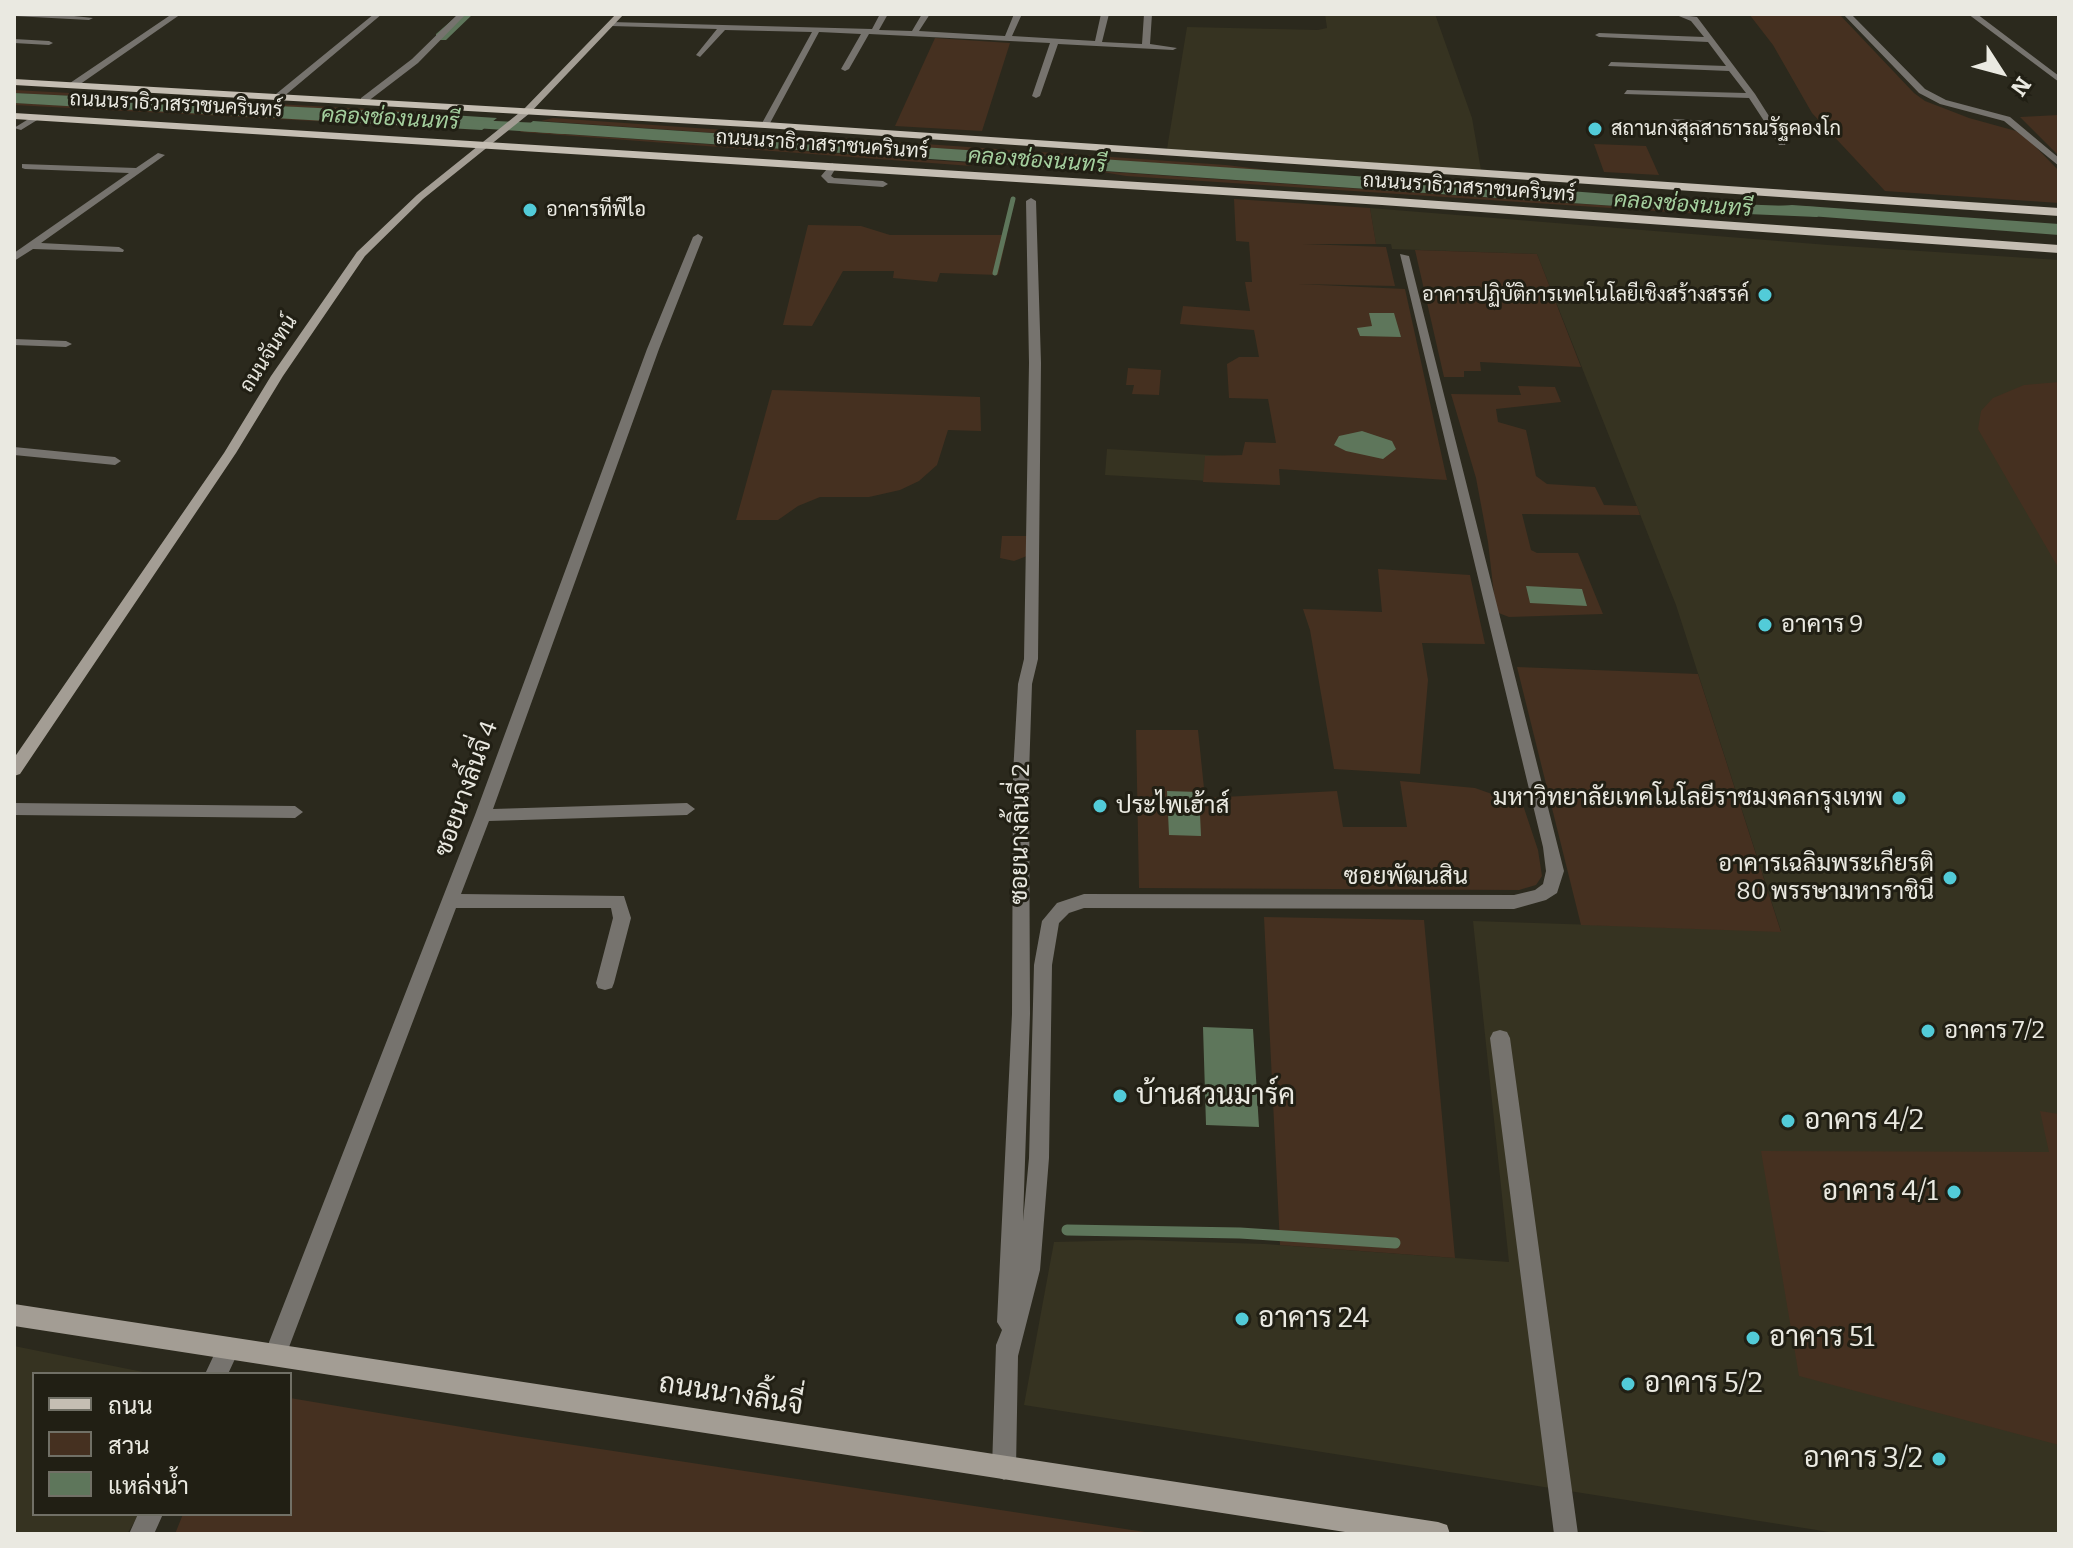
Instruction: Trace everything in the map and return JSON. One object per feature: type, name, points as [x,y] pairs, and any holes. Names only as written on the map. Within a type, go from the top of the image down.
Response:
[{"type":"main road","name":"ถนนจันทน์","points":[[14,770],[361,254],[420,197],[523,114],[620,14]]},
{"type":"main road","name":"ถนนนราธิวาสราชนครินทร์","points":[[14,82],[364,100],[523,114],[765,125],[2059,212]]},
{"type":"main road","name":"ถนนนราธิวาสราชนครินทร์","points":[[14,116],[491,139],[832,166],[2059,249]]},
{"type":"main road","points":[[1759,193],[1773,229]]},
{"type":"main road","name":"ถนนนางลิ้นจี่","points":[[14,1315],[1438,1534]]},
{"type":"street","points":[[14,14],[89,18]]},
{"type":"street","points":[[73,85],[177,14]]},
{"type":"street","points":[[279,96],[378,14]]},
{"type":"street","points":[[364,100],[415,61],[462,14]]},
{"type":"street","points":[[845,69],[884,14]]},
{"type":"street","points":[[914,33],[926,14]]},
{"type":"street","points":[[1007,39],[1018,14]]},
{"type":"street","points":[[1098,44],[1105,14]]},
{"type":"street","points":[[1146,47],[1148,14]]},
{"type":"street","points":[[1678,14],[1694,19],[1733,69],[1782,143]]},
{"type":"street","points":[[1847,14],[1922,91],[1943,102],[2016,124],[2059,163]]},
{"type":"street","points":[[1972,14],[2059,80]]},
{"type":"street","points":[[611,24],[914,33],[1173,48]]},
{"type":"street","points":[[700,55],[723,27]]},
{"type":"street","points":[[765,125],[817,29]]},
{"type":"street","points":[[1599,35],[1709,40]]},
{"type":"street","points":[[1036,96],[1055,41]]},
{"type":"street","points":[[16,42],[49,43]]},
{"type":"street","points":[[1611,64],[1733,69]]},
{"type":"street","points":[[1627,92],[1752,96]]},
{"type":"street","points":[[15,130],[38,117]]},
{"type":"street","points":[[1674,122],[1772,127]]},
{"type":"street","points":[[14,258],[161,155]]},
{"type":"street","points":[[25,166],[139,171]]},
{"type":"street","points":[[832,166],[826,176],[831,181],[883,184]]},
{"type":"street","name":"ซอยนางลิ้นจี่ 2","points":[[1004,1468],[1021,1014],[1021,774],[1025,684],[1031,659],[1035,363],[1031,201]]},
{"type":"street","name":"ซอยนางลิ้นจี่ 4","points":[[275,1355],[688,278],[698,237]]},
{"type":"street","points":[[32,246],[119,250]]},
{"type":"street","name":"ซอยพัฒนสิน","points":[[1007,1355],[1030,1256],[1039,1158],[1043,965],[1051,921],[1063,908],[1084,901],[1514,902],[1540,895],[1551,888],[1555,871],[1551,847],[1404,256]]},
{"type":"street","points":[[14,342],[66,344]]},
{"type":"street","points":[[14,451],[115,461]]},
{"type":"street","points":[[14,809],[295,812]]},
{"type":"street","points":[[483,815],[687,809]]},
{"type":"street","points":[[450,901],[618,901],[622,918],[605,983]]},
{"type":"street","points":[[1500,1038],[1566,1534]]},
{"type":"street","points":[[217,1372],[229,1348]]},
{"type":"street","points":[[141,1534],[150,1516]]},
{"type":"shaded area","points":[[1325,14],[1435,14],[1472,118],[1481,170],[1167,149],[1187,27],[1318,30],[1327,28]]},
{"type":"shaded area","name":"มหาวิทยาลัยเทคโนโลยีราชมงคลกรุงเทพ","points":[[1370,208],[1828,245],[2059,260],[2059,1534],[1842,1534],[1024,1405],[1054,1242],[1137,1240],[1265,1244],[1509,1262],[1473,921],[1781,931],[1676,605],[1537,254],[1392,249],[1391,244],[1376,244]]},
{"type":"shaded area","points":[[1107,449],[1278,459],[1280,485],[1105,475]]},
{"type":"shaded area","points":[[14,1346],[143,1372],[32,1372],[32,1516],[138,1516],[127,1534],[14,1534]]},
{"type":"green space","points":[[1749,14],[1839,14],[1925,101],[2016,131],[2030,141],[2059,171],[2059,203],[1885,191],[1812,113],[1773,45]]},
{"type":"green space","points":[[935,38],[1010,43],[982,131],[895,126]]},
{"type":"green space","points":[[14,90],[406,111],[413,113],[14,93]]},
{"type":"green space","points":[[14,105],[137,109],[482,130]]},
{"type":"green space","points":[[2059,115],[2059,156],[2020,117]]},
{"type":"green space","points":[[553,118],[1226,165],[1285,172],[541,121]]},
{"type":"green space","points":[[521,131],[973,163],[971,166]]},
{"type":"green space","points":[[1594,144],[1646,146],[1659,175],[1604,172]]},
{"type":"green space","points":[[1097,171],[1732,214],[1732,216],[1126,176]]},
{"type":"green space","points":[[1234,199],[1370,208],[1376,244],[1303,244],[1386,247],[1395,286],[1298,284],[1405,289],[1447,480],[1279,469],[1280,485],[1203,482],[1205,456],[1242,455],[1245,442],[1276,443],[1268,399],[1229,398],[1227,364],[1239,357],[1259,357],[1254,330],[1180,324],[1183,306],[1250,311],[1245,282],[1252,282],[1249,242],[1236,241]]},
{"type":"green space","points":[[808,225],[861,226],[890,235],[1007,235],[998,275],[940,273],[937,282],[893,278],[894,271],[843,271],[812,326],[783,325]]},
{"type":"green space","points":[[1415,250],[1537,254],[1581,367],[1480,362],[1481,371],[1464,371],[1464,377],[1444,377]]},
{"type":"green space","points":[[1128,368],[1161,370],[1159,395],[1132,394],[1134,385],[1126,385]]},
{"type":"green space","points":[[2059,382],[2059,569],[1978,429],[1981,411],[1993,398],[2024,385]]},
{"type":"green space","points":[[1518,386],[1555,387],[1561,402],[1496,409],[1498,422],[1526,430],[1536,476],[1547,484],[1595,487],[1604,505],[1637,506],[1640,515],[1522,514],[1531,550],[1537,553],[1578,553],[1603,614],[1509,617],[1496,612],[1488,542],[1476,478],[1451,394],[1521,395]]},
{"type":"green space","points":[[772,390],[980,397],[981,431],[948,430],[937,465],[919,481],[900,490],[869,497],[820,497],[798,506],[778,520],[736,520]]},
{"type":"green space","points":[[1002,536],[1028,536],[1027,556],[1014,561],[1000,558]]},
{"type":"green space","points":[[1378,569],[1470,575],[1485,644],[1422,643],[1428,680],[1420,774],[1334,769],[1310,630],[1303,609],[1382,612]]},
{"type":"green space","points":[[1517,667],[1698,674],[1781,932],[1581,925]]},
{"type":"green space","points":[[1136,730],[1198,730],[1205,798],[1337,791],[1343,827],[1407,827],[1400,781],[1475,788],[1523,805],[1538,850],[1542,876],[1536,885],[1519,890],[1139,888]]},
{"type":"green space","points":[[1264,917],[1424,920],[1455,1258],[1280,1245]]},
{"type":"green space","points":[[2040,1111],[2059,1114],[2059,1445],[1799,1376],[1761,1151],[2049,1152]]},
{"type":"green space","points":[[292,1398],[515,1436],[1158,1534],[175,1534],[182,1516],[292,1516]]},
{"type":"water","points":[[14,93],[497,118],[482,130],[14,103]]},
{"type":"water","points":[[533,121],[1504,186],[1726,203],[1746,211],[1732,214],[521,131]]},
{"type":"water","points":[[1792,205],[2059,224],[2059,235],[1797,215],[1778,208]]},
{"type":"water","points":[[1369,313],[1394,313],[1401,337],[1360,336],[1357,328],[1372,326]]},
{"type":"water","points":[[1362,431],[1392,441],[1396,449],[1383,459],[1346,451],[1334,445],[1339,436]]},
{"type":"water","points":[[1526,586],[1582,589],[1587,606],[1530,603]]},
{"type":"water","points":[[1167,791],[1199,792],[1201,836],[1169,835]]},
{"type":"water","points":[[1203,1027],[1253,1029],[1259,1127],[1206,1125]]},
{"type":"waterway","points":[[441,37],[467,14]]},
{"type":"waterway","name":"คลองช่องนนทรี","points":[[450,123],[564,129]]},
{"type":"waterway","points":[[995,273],[1013,199]]},
{"type":"waterway","name":"คลองช่องนนทรี","points":[[1707,208],[1817,212]]},
{"type":"waterway","points":[[1067,1230],[1240,1233],[1395,1243]]},
{"type":"place","name":"สถานกงสุลสาธารณรัฐคองโก","points":[[1595,129]]},
{"type":"place","name":"อาคารทีพีไอ","points":[[530,210]]},
{"type":"place","name":"อาคารปฏิบัติการเทคโนโลยีเชิงสร้างสรรค์","points":[[1765,295]]},
{"type":"place","name":"อาคาร 9","points":[[1765,625]]},
{"type":"place","name":"มหาวิทยาลัยเทคโนโลยีราชมงคลกรุงเทพ","points":[[1899,798]]},
{"type":"place","name":"ประไพเฮ้าส์","points":[[1100,806]]},
{"type":"place","name":"อาคารเฉลิมพระเกียรติ 80 พรรษามหาราชินี","points":[[1950,878]]},
{"type":"place","name":"อาคาร 7/2","points":[[1928,1031]]},
{"type":"place","name":"บ้านสวนมาร์ค","points":[[1120,1096]]},
{"type":"place","name":"อาคาร 4/2","points":[[1788,1121]]},
{"type":"place","name":"อาคาร 4/1","points":[[1954,1192]]},
{"type":"place","name":"อาคาร 24","points":[[1242,1319]]},
{"type":"place","name":"อาคาร 51","points":[[1753,1338]]},
{"type":"place","name":"อาคาร 5/2","points":[[1628,1384]]},
{"type":"place","name":"อาคาร 3/2","points":[[1939,1459]]}]
